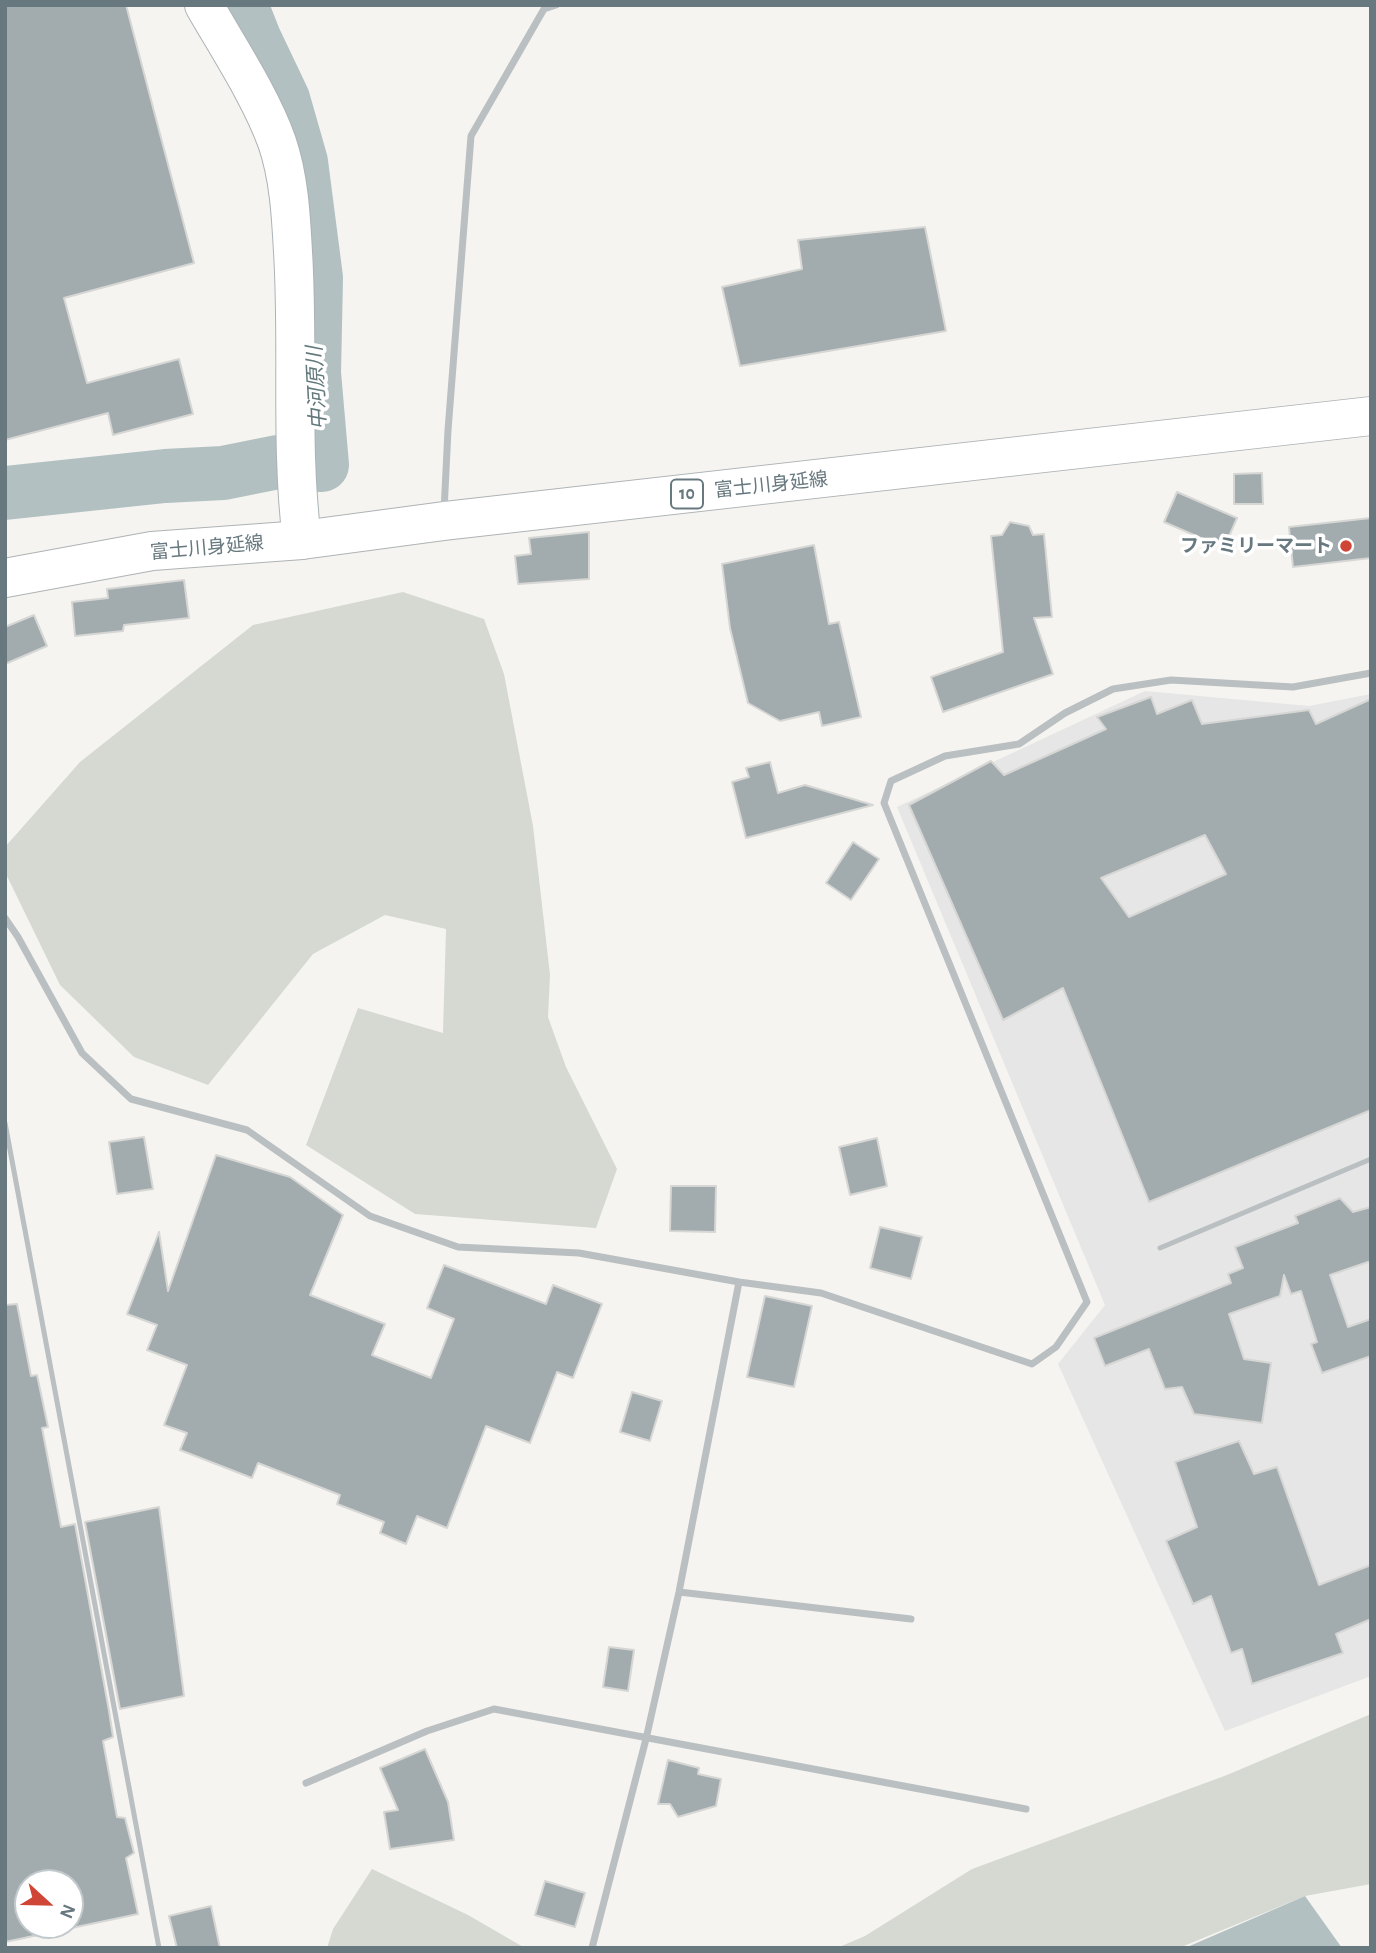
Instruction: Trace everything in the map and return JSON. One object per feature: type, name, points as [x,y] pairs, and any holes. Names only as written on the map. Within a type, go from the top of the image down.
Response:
[{"type":"main road","points":[[204,5],[247,80],[277,142],[290,200],[296,287],[294,452],[300,524]]},
{"type":"main road","name":"富士川身延線","points":[[5,579],[300,524],[444,507],[1371,416]]},
{"type":"street","points":[[444,507],[471,136],[544,9],[556,5]]},
{"type":"street","points":[[5,918],[82,1053],[131,1099],[247,1130],[370,1216],[458,1247],[579,1253],[739,1282],[821,1293],[1032,1364],[1056,1348],[1087,1302],[884,803],[891,781],[945,756],[1018,744],[1065,713],[1113,689],[1171,680],[1293,687],[1371,673]]},
{"type":"street","points":[[592,1948],[646,1739],[739,1282]]},
{"type":"street","points":[[678,1592],[911,1619]]},
{"type":"street","points":[[306,1783],[427,1731],[494,1709],[1026,1810]]},
{"type":"lane","points":[[5,1123],[159,1948]]},
{"type":"lane","points":[[1160,1248],[1371,1159]]},
{"type":"shaded area","points":[[403,592],[484,619],[504,674],[533,826],[550,975],[548,1017],[566,1067],[617,1169],[596,1228],[415,1214],[306,1145],[358,1008],[443,1033],[446,929],[385,915],[313,954],[208,1085],[134,1057],[60,985],[5,872],[5,847],[80,762],[253,625]]},
{"type":"shaded area","points":[[1145,691],[1309,706],[1371,694],[1371,1676],[1225,1731],[1058,1364],[1105,1305],[897,807]]},
{"type":"shaded area","points":[[1371,1714],[1371,1884],[1305,1896],[1179,1948],[837,1948],[865,1936],[972,1869],[1227,1775]]},
{"type":"shaded area","points":[[372,1869],[468,1915],[525,1948],[327,1948],[333,1929]]},
{"type":"shaded area","points":[[1305,1896],[1342,1948],[1185,1948]]},
{"type":"building","points":[[5,5],[126,5],[194,263],[64,298],[87,383],[179,359],[193,414],[113,435],[108,413],[5,440]]},
{"type":"building","points":[[925,227],[946,331],[740,366],[722,287],[802,269],[798,240]]},
{"type":"building","points":[[1262,473],[1263,504],[1234,504],[1234,474]]},
{"type":"building","points":[[1177,492],[1237,518],[1224,548],[1164,522]]},
{"type":"building","points":[[1371,518],[1371,558],[1293,567],[1289,527]]},
{"type":"building","points":[[1010,522],[1029,526],[1033,535],[1044,534],[1052,617],[1034,618],[1053,674],[943,712],[931,677],[1003,652],[991,536],[1002,535]]},
{"type":"building","points":[[589,532],[589,579],[518,584],[515,556],[531,554],[529,538]]},
{"type":"building","points":[[814,545],[829,624],[839,622],[861,717],[822,726],[819,712],[780,721],[748,703],[730,628],[722,564]]},
{"type":"building","points":[[184,580],[189,618],[124,625],[123,631],[75,636],[72,602],[108,598],[107,589]]},
{"type":"building","points":[[34,615],[47,646],[5,664],[5,627]]},
{"type":"building","points":[[1151,697],[1157,714],[1192,700],[1202,724],[1309,710],[1316,724],[1371,699],[1371,1110],[1149,1202],[1063,988],[1003,1020],[909,805],[991,761],[1004,775],[1106,729],[1097,717]],"holes":[[[1205,835],[1226,874],[1129,917],[1101,878]]]},
{"type":"building","points":[[770,762],[778,793],[805,785],[873,805],[746,838],[732,782],[749,777],[746,768]]},
{"type":"building","points":[[853,842],[879,859],[851,900],[826,883]]},
{"type":"building","points":[[144,1137],[153,1189],[117,1194],[109,1142]]},
{"type":"building","points":[[877,1138],[887,1186],[850,1195],[839,1147]]},
{"type":"building","points":[[216,1155],[290,1177],[343,1215],[310,1295],[385,1324],[372,1355],[431,1378],[454,1319],[427,1308],[444,1265],[546,1304],[553,1285],[602,1304],[573,1378],[557,1372],[530,1443],[486,1426],[447,1528],[417,1516],[406,1544],[380,1533],[384,1522],[337,1504],[340,1495],[258,1463],[252,1478],[180,1450],[187,1433],[164,1425],[187,1365],[147,1350],[157,1325],[127,1314],[159,1232],[168,1291]]},
{"type":"building","points":[[671,1186],[716,1186],[715,1232],[670,1231]]},
{"type":"building","points":[[1340,1198],[1353,1212],[1371,1207],[1371,1261],[1330,1275],[1348,1327],[1371,1319],[1371,1356],[1322,1373],[1311,1344],[1317,1342],[1301,1291],[1291,1294],[1284,1275],[1280,1296],[1229,1314],[1244,1359],[1271,1363],[1262,1423],[1194,1414],[1182,1387],[1165,1389],[1149,1349],[1105,1366],[1094,1338],[1231,1283],[1228,1274],[1243,1268],[1235,1247],[1298,1223],[1295,1216]]},
{"type":"building","points":[[880,1227],[922,1237],[911,1279],[870,1268]]},
{"type":"building","points":[[765,1296],[812,1306],[794,1387],[747,1377]]},
{"type":"building","points":[[17,1304],[31,1376],[37,1375],[48,1427],[42,1428],[61,1527],[75,1524],[113,1737],[103,1741],[117,1817],[125,1818],[134,1853],[126,1858],[138,1914],[84,1925],[84,1869],[14,1869],[14,1939],[19,1939],[5,1942],[5,1305]]},
{"type":"building","points":[[632,1392],[662,1401],[650,1441],[620,1432]]},
{"type":"building","points":[[1239,1441],[1254,1474],[1277,1467],[1319,1585],[1371,1565],[1371,1619],[1336,1634],[1343,1653],[1252,1684],[1242,1649],[1231,1653],[1211,1596],[1193,1604],[1166,1541],[1197,1527],[1175,1462]]},
{"type":"building","points":[[159,1507],[184,1696],[120,1709],[85,1522]]},
{"type":"building","points":[[609,1647],[634,1650],[628,1691],[603,1687]]},
{"type":"building","points":[[425,1749],[448,1802],[454,1840],[390,1849],[384,1812],[398,1810],[380,1768]]},
{"type":"building","points":[[668,1760],[699,1768],[698,1774],[721,1779],[716,1806],[678,1817],[670,1804],[658,1804]]},
{"type":"building","points":[[545,1881],[585,1893],[575,1927],[535,1915]]},
{"type":"building","points":[[211,1906],[220,1948],[177,1948],[169,1916]]},
{"type":"waterway","name":"中河原川","points":[[5,493],[165,476],[223,473],[278,462],[322,465],[314,373],[316,278],[301,162],[283,99],[241,5]]},
{"type":"place","name":"ファミリーマート","points":[[1346,546]]}]
